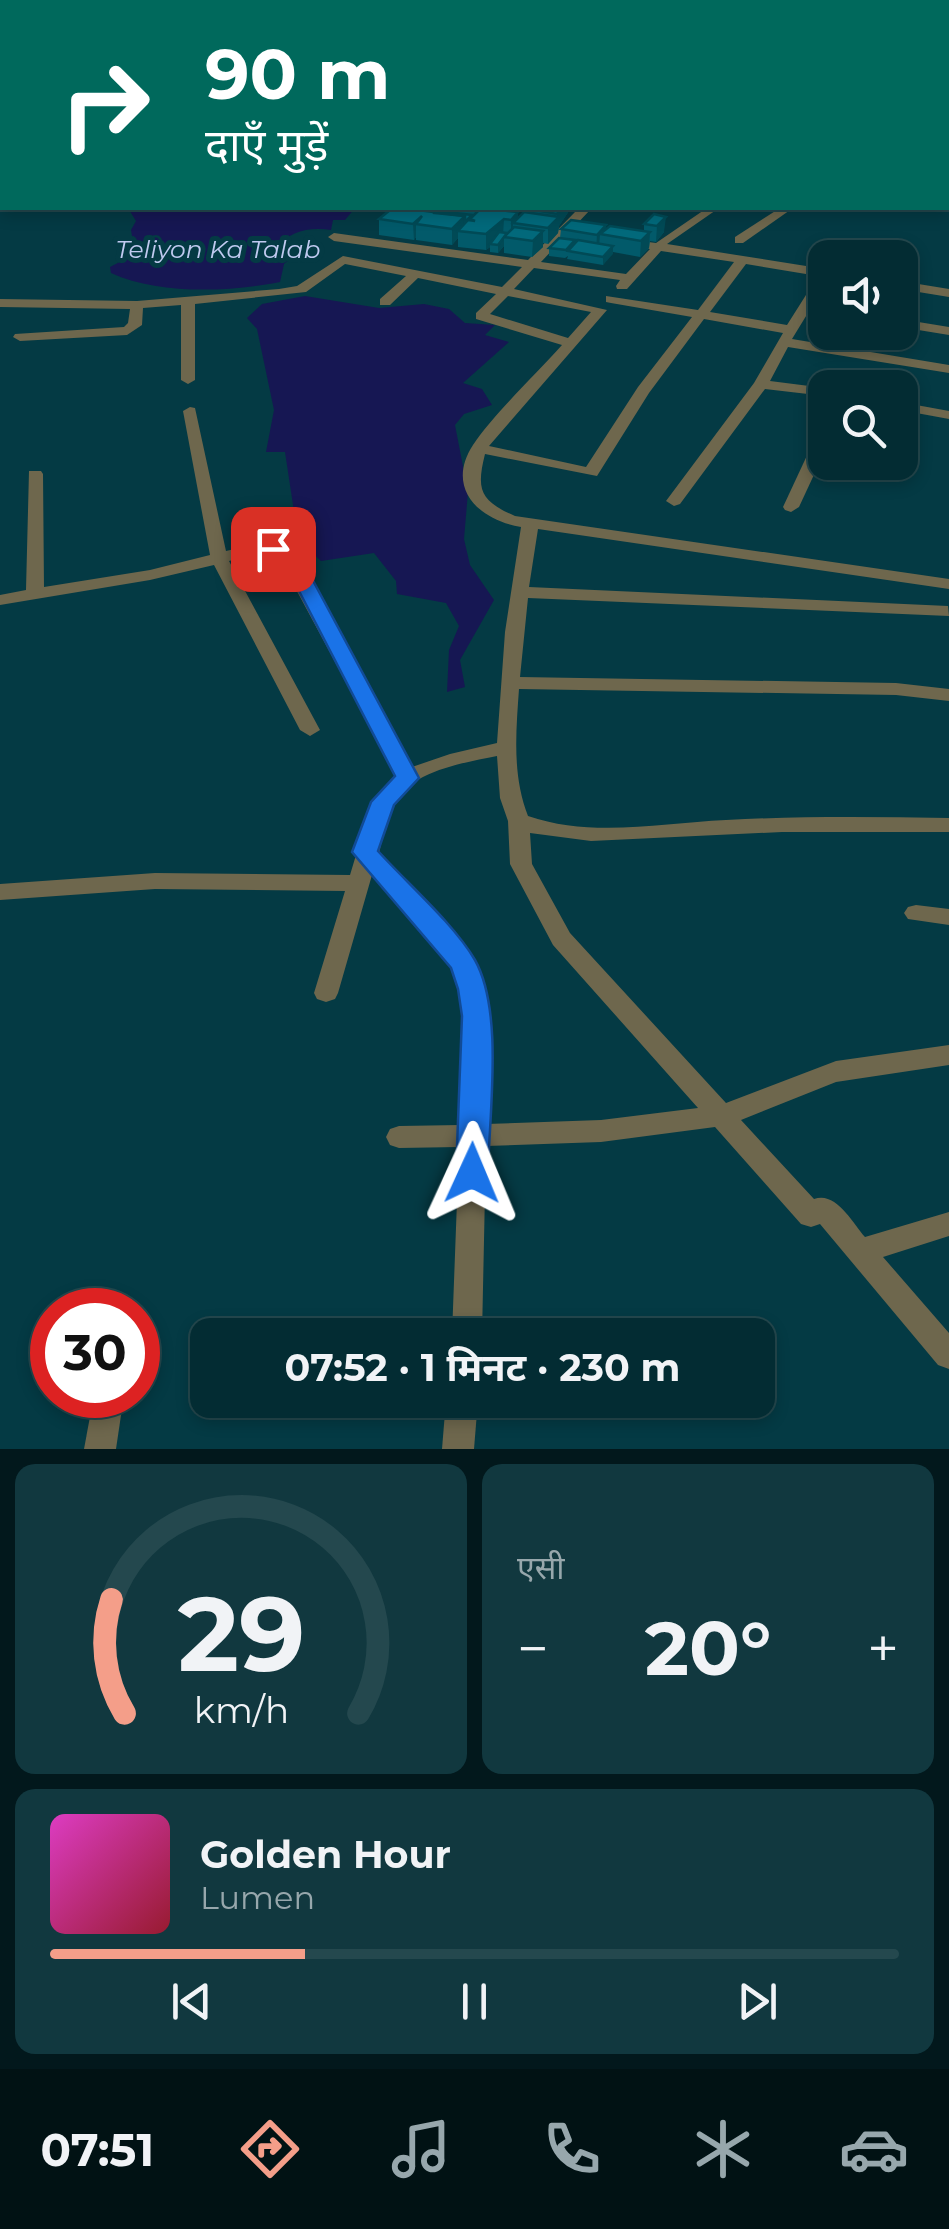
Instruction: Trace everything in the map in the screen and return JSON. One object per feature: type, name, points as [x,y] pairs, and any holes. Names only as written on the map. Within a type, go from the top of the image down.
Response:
[{"type":"street","points":[[572,344],[481,316],[534,264],[556,231],[582,210]]},
{"type":"street","points":[[711,210],[660,247],[479,448],[470,480],[477,500],[490,512],[530,525],[949,584]]},
{"type":"street","points":[[739,240],[785,210]]},
{"type":"street","points":[[556,231],[583,235]]},
{"type":"street","points":[[334,238],[453,246],[534,264],[630,278]]},
{"type":"street","points":[[602,238],[808,271]]},
{"type":"street","points":[[0,303],[137,304],[301,289],[367,241]]},
{"type":"street","points":[[386,302],[420,278],[453,246]]},
{"type":"street","points":[[343,260],[420,278],[504,291],[703,313],[787,336],[949,369]]},
{"type":"street","points":[[479,448],[591,473],[644,384],[665,366],[742,261]]},
{"type":"street","points":[[918,288],[949,293]]},
{"type":"street","points":[[188,301],[188,380]]},
{"type":"street","points":[[674,502],[761,384],[808,301]]},
{"type":"street","points":[[20,337],[127,331],[135,325],[137,304]]},
{"type":"street","points":[[804,307],[808,308]]},
{"type":"street","points":[[918,325],[949,330]]},
{"type":"street","points":[[761,384],[808,390]]},
{"type":"street","points":[[918,409],[949,415]]},
{"type":"street","points":[[190,411],[219,558],[310,730]]},
{"type":"street","points":[[791,507],[808,470]]},
{"type":"street","points":[[35,474],[35,592]]},
{"type":"street","points":[[530,525],[510,683],[489,752],[519,821],[521,864],[562,939],[734,1112],[817,1212],[860,1251],[949,1355]]},
{"type":"street","points":[[0,600],[150,575],[219,558],[273,549],[284,552],[294,562],[408,778]]},
{"type":"street","points":[[519,592],[948,611]]},
{"type":"street","points":[[510,683],[896,689],[949,695]]},
{"type":"street","points":[[326,993],[383,802],[408,778],[489,752]]},
{"type":"street","points":[[519,821],[534,828],[583,832],[840,823],[949,825]]},
{"type":"street","points":[[365,852],[463,964],[476,1016],[467,1318]]},
{"type":"street","points":[[0,892],[154,881],[357,883]]},
{"type":"street","points":[[916,914],[949,917]]},
{"type":"street","points":[[400,1137],[566,1134],[734,1112],[819,1076],[887,1060],[949,1055]]},
{"type":"street","points":[[860,1251],[949,1224]]},
{"type":"street","points":[[100,1449],[105,1418]]},
{"type":"street","points":[[458,1449],[461,1418]]},
{"type":"water","name":"Teliyon Ka Talab","points":[[129,210],[353,210],[345,220],[333,220],[331,230],[300,232],[281,243],[275,249],[294,255],[284,264],[280,282],[239,288],[172,288],[111,273],[110,267],[135,254],[131,230],[136,221]]},
{"type":"water","points":[[305,296],[379,308],[424,304],[449,309],[465,323],[495,325],[485,335],[509,342],[463,383],[482,389],[492,405],[464,414],[455,425],[468,492],[464,539],[470,565],[494,600],[460,660],[465,687],[447,692],[449,650],[459,626],[446,603],[397,594],[396,581],[374,553],[321,561],[290,531],[295,518],[285,452],[266,452],[274,410],[257,329],[247,318],[262,304]]},
{"type":"building","points":[[390,210],[465,216],[452,229],[416,224],[422,216],[413,224],[379,219]]},
{"type":"building","points":[[479,210],[518,212],[486,234],[458,231],[468,220],[475,221],[470,219]]},
{"type":"building","points":[[437,211],[472,215],[465,222],[465,216]]},
{"type":"building","points":[[524,212],[559,217],[548,228],[513,223]]},
{"type":"building","points":[[654,214],[666,217],[657,226],[644,224]]},
{"type":"building","points":[[571,220],[606,225],[597,235],[561,229]]},
{"type":"building","points":[[610,226],[650,232],[641,241],[600,234]]},
{"type":"building","points":[[514,227],[543,231],[533,241],[504,237]]},
{"type":"building","points":[[499,232],[507,233],[498,245],[490,244]]},
{"type":"building","points":[[559,238],[575,240],[566,250],[549,248]]},
{"type":"building","points":[[578,240],[613,246],[603,257],[568,251]]},
{"type":"route","points":[[273,549],[284,552],[294,562],[408,778],[394,786],[383,802],[365,852],[463,964],[472,989],[476,1016],[472,1173]]}]
